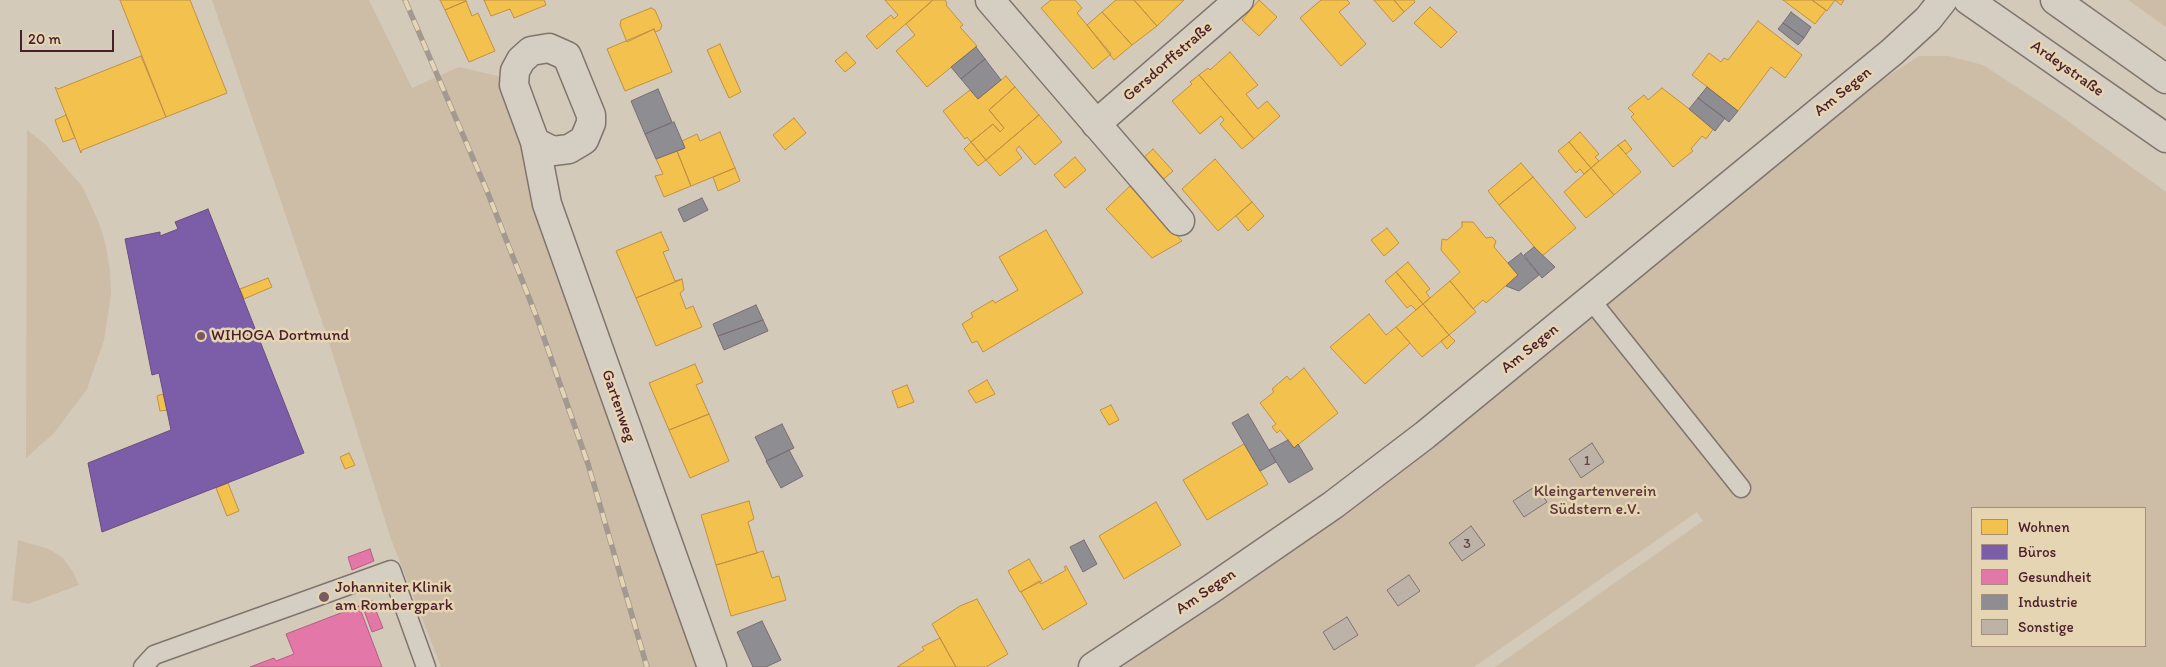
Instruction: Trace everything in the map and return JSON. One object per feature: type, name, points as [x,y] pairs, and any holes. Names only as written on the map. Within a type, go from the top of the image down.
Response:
[{"type":"street","points":[[990,0],[1180,221]]},
{"type":"street","name":"Gersdorffstraße","points":[[1096,124],[1239,0]]},
{"type":"street","name":"Am Segen","points":[[1093,667],[1333,505],[1425,435],[1892,52],[1928,19],[1943,0]]},
{"type":"street","name":"Ardeystraße","points":[[1968,0],[2166,138]]},
{"type":"street","points":[[2055,0],[2166,79]]},
{"type":"street","name":"Gartenweg","points":[[535,142],[550,213],[712,667]]},
{"type":"lane","points":[[1590,299],[1741,488]]},
{"type":"lane","points":[[143,667],[154,654],[390,570],[426,667]]},
{"type":"green space","points":[[212,0],[369,0],[412,88],[459,67],[498,76],[652,459],[700,667],[441,667],[391,539],[327,336]]},
{"type":"green space","points":[[2128,0],[2166,0],[2166,27]]},
{"type":"green space","name":"Kleingartenverein Südstern e.V.","points":[[1919,56],[1948,56],[1983,65],[2058,114],[2166,192],[2166,667],[1495,667],[1703,521],[1697,512],[1474,667],[1117,667],[1855,93],[1876,84]]},
{"type":"green space","points":[[27,130],[45,144],[82,186],[99,223],[106,246],[111,295],[104,340],[87,389],[54,433],[26,458]]},
{"type":"green space","points":[[18,540],[49,549],[63,558],[79,585],[28,604],[12,600]]},
{"type":"building: Wohnen","points":[[120,0],[190,0],[227,93],[166,117]]},
{"type":"building: Wohnen","points":[[440,0],[465,0],[466,1],[445,10]]},
{"type":"building: Wohnen","points":[[484,0],[544,0],[546,5],[514,18],[510,9],[491,16]]},
{"type":"building: Wohnen","points":[[885,0],[933,0],[877,49],[866,36],[891,15],[894,19],[898,15]]},
{"type":"building: Wohnen","points":[[933,0],[945,0],[946,5],[963,25],[960,27],[977,46],[927,87],[896,51],[915,35],[906,24]]},
{"type":"building: Wohnen","points":[[1051,0],[1075,0],[1082,8],[1077,13],[1111,54],[1093,69],[1041,8]]},
{"type":"building: Wohnen","points":[[1116,0],[1134,0],[1157,26],[1132,45],[1102,12]]},
{"type":"building: Wohnen","points":[[1134,0],[1184,0],[1157,26]]},
{"type":"building: Wohnen","points":[[1259,0],[1277,17],[1259,36],[1242,20]]},
{"type":"building: Wohnen","points":[[1321,0],[1347,0],[1350,3],[1339,12],[1366,44],[1341,66],[1300,18]]},
{"type":"building: Wohnen","points":[[1374,0],[1394,0],[1404,12],[1393,22]]},
{"type":"building: Wohnen","points":[[1394,0],[1414,0],[1415,2],[1404,12]]},
{"type":"building: Wohnen","points":[[1783,0],[1812,0],[1826,10],[1815,24]]},
{"type":"building: Wohnen","points":[[1812,0],[1835,0],[1827,11]]},
{"type":"building: Wohnen","points":[[1835,0],[1844,0],[1841,5]]},
{"type":"building: Wohnen","points":[[466,1],[472,16],[478,13],[495,51],[469,62],[445,10]]},
{"type":"building: Wohnen","points":[[1430,7],[1457,32],[1441,48],[1414,23]]},
{"type":"building: Wohnen","points":[[651,8],[655,10],[662,26],[660,30],[655,32],[654,29],[627,42],[620,25],[621,20]]},
{"type":"building: Wohnen","points":[[1102,12],[1132,45],[1114,60],[1087,25]]},
{"type":"building: Wohnen","points":[[1758,21],[1802,55],[1785,78],[1771,67],[1738,111],[1692,75],[1709,53],[1721,62],[1724,58],[1728,60]]},
{"type":"building: Wohnen","points":[[654,29],[672,72],[625,91],[607,49]]},
{"type":"building: Wohnen","points":[[720,44],[741,92],[729,98],[707,50]]},
{"type":"building: Wohnen","points":[[846,52],[856,63],[845,72],[835,61]]},
{"type":"building: Wohnen","points":[[1230,52],[1258,85],[1246,94],[1258,109],[1267,101],[1280,116],[1254,139],[1199,75],[1208,68],[1210,70]]},
{"type":"building: Wohnen","points":[[141,56],[166,117],[82,150],[81,153],[55,87],[58,89]]},
{"type":"building: Wohnen","points":[[1199,75],[1254,139],[1242,149],[1220,124],[1224,120],[1221,116],[1200,134],[1172,101],[1192,84],[1190,82]]},
{"type":"building: Wohnen","points":[[1006,76],[1015,87],[989,110],[1004,128],[1000,132],[993,124],[971,142],[967,137],[965,139],[943,111],[970,90],[978,99]]},
{"type":"building: Wohnen","points":[[1015,87],[1039,115],[986,160],[971,142],[993,124],[1000,132],[1004,128],[989,110]]},
{"type":"building: Wohnen","points":[[1662,88],[1714,128],[1706,139],[1702,136],[1691,149],[1693,151],[1673,167],[1631,117],[1634,114],[1628,108],[1644,95],[1648,100]]},
{"type":"building: Wohnen","points":[[66,115],[75,138],[63,142],[55,120]]},
{"type":"building: Wohnen","points":[[1039,115],[1062,142],[1035,165],[1019,146],[1016,150],[1022,158],[1000,176],[986,160]]},
{"type":"building: Wohnen","points":[[794,118],[806,133],[785,150],[773,135]]},
{"type":"building: Wohnen","points":[[720,132],[735,168],[691,186],[677,151],[685,148],[682,141],[697,134],[700,141]]},
{"type":"building: Wohnen","points":[[1580,132],[1599,154],[1595,157],[1599,161],[1591,168],[1569,142]]},
{"type":"building: Wohnen","points":[[1625,140],[1632,149],[1626,154],[1618,145]]},
{"type":"building: Wohnen","points":[[971,142],[986,160],[978,166],[964,149]]},
{"type":"building: Wohnen","points":[[1569,142],[1591,168],[1584,174],[1580,169],[1576,173],[1558,151]]},
{"type":"building: Wohnen","points":[[1618,145],[1641,172],[1614,195],[1591,168]]},
{"type":"building: Wohnen","points":[[1153,149],[1173,171],[1159,183],[1140,161]]},
{"type":"building: Wohnen","points":[[677,151],[691,186],[664,197],[655,176],[663,174],[656,159]]},
{"type":"building: Wohnen","points":[[1075,157],[1086,170],[1065,188],[1054,175]]},
{"type":"building: Wohnen","points":[[1215,159],[1252,202],[1218,231],[1182,189]]},
{"type":"building: Wohnen","points":[[1521,163],[1533,177],[1499,205],[1488,191]]},
{"type":"building: Wohnen","points":[[735,168],[740,181],[718,191],[713,177]]},
{"type":"building: Wohnen","points":[[1591,168],[1614,195],[1586,218],[1564,192]]},
{"type":"building: Wohnen","points":[[1533,177],[1576,228],[1542,256],[1499,205]]},
{"type":"building: Wohnen","points":[[1130,186],[1182,241],[1152,258],[1106,209]]},
{"type":"building: Wohnen","points":[[1252,202],[1264,216],[1248,231],[1236,216]]},
{"type":"building: Wohnen","points":[[1462,222],[1473,222],[1486,238],[1492,237],[1496,241],[1494,247],[1518,275],[1486,303],[1483,300],[1473,309],[1450,281],[1460,272],[1441,250],[1442,239],[1447,240],[1462,227]]},
{"type":"building: Wohnen","points":[[1387,228],[1399,243],[1384,256],[1371,240]]},
{"type":"building: Wohnen","points":[[1046,230],[1083,293],[983,352],[977,341],[972,343],[962,324],[973,317],[971,313],[993,300],[995,303],[1018,290],[999,257]]},
{"type":"building: Wohnen","points":[[661,232],[669,250],[663,252],[675,281],[682,279],[636,298],[616,251]]},
{"type":"building: Wohnen","points":[[1408,262],[1430,289],[1426,292],[1430,298],[1423,304],[1396,272]]},
{"type":"building: Wohnen","points":[[1396,272],[1423,304],[1416,310],[1411,305],[1407,308],[1385,281]]},
{"type":"building: Wohnen","points":[[268,278],[272,287],[244,299],[240,289]]},
{"type":"building: Wohnen","points":[[682,279],[684,290],[680,293],[686,309],[693,306],[702,327],[656,346],[636,298]]},
{"type":"building: Wohnen","points":[[1450,281],[1476,312],[1449,335],[1423,304]]},
{"type":"building: Wohnen","points":[[1423,304],[1449,335],[1422,357],[1396,327]]},
{"type":"building: Wohnen","points":[[1369,314],[1386,335],[1396,327],[1410,343],[1365,384],[1330,347]]},
{"type":"building: Wohnen","points":[[1449,335],[1455,341],[1447,349],[1441,341]]},
{"type":"building: Wohnen","points":[[695,364],[703,382],[696,385],[709,414],[669,430],[649,383]]},
{"type":"building: Wohnen","points":[[1304,368],[1338,413],[1294,448],[1280,430],[1277,433],[1272,427],[1276,424],[1260,403],[1274,392],[1272,389],[1287,376],[1290,380]]},
{"type":"building: Wohnen","points":[[987,380],[995,394],[976,403],[968,391]]},
{"type":"building: Wohnen","points":[[907,385],[914,402],[898,408],[892,391]]},
{"type":"building: Wohnen","points":[[163,394],[167,410],[160,411],[157,396]]},
{"type":"building: Wohnen","points":[[1111,405],[1119,420],[1109,425],[1100,410]]},
{"type":"building: Wohnen","points":[[709,414],[729,461],[690,478],[669,430]]},
{"type":"building: Wohnen","points":[[1244,444],[1268,484],[1207,520],[1183,480]]},
{"type":"building: Wohnen","points":[[349,453],[355,465],[345,469],[340,457]]},
{"type":"building: Wohnen","points":[[228,483],[239,511],[227,516],[216,488]]},
{"type":"building: Wohnen","points":[[749,501],[754,519],[748,522],[757,553],[716,565],[701,515]]},
{"type":"building: Wohnen","points":[[1156,502],[1181,545],[1124,579],[1099,536]]},
{"type":"building: Wohnen","points":[[763,551],[772,578],[779,576],[786,600],[731,616],[716,565]]},
{"type":"building: Wohnen","points":[[1029,559],[1042,581],[1020,592],[1008,571]]},
{"type":"building: Wohnen","points":[[1066,566],[1087,604],[1043,630],[1021,592],[1039,581],[1041,584],[1066,570],[1064,567]]},
{"type":"building: Wohnen","points":[[977,599],[1008,654],[986,667],[956,667],[932,624],[960,606]]},
{"type":"building: Wohnen","points":[[940,638],[956,667],[897,667],[924,650],[922,647]]},
{"type":"building: Büros","name":"WIHOGA Dortmund","points":[[208,209],[304,453],[102,532],[88,463],[171,430],[159,373],[152,375],[125,239],[160,232],[160,236],[178,229],[175,222]]},
{"type":"building: Gesundheit","points":[[370,549],[374,561],[352,570],[348,557]]},
{"type":"building: Gesundheit","points":[[372,601],[383,628],[372,632],[362,605]]},
{"type":"building: Gesundheit","points":[[359,606],[382,667],[250,667],[274,658],[276,661],[294,654],[286,634]]},
{"type":"building: Industrie","points":[[1791,12],[1811,27],[1804,38],[1783,23]]},
{"type":"building: Industrie","points":[[1783,23],[1804,38],[1798,45],[1778,29]]},
{"type":"building: Industrie","points":[[976,47],[985,59],[961,79],[951,67]]},
{"type":"building: Industrie","points":[[985,59],[1001,80],[978,99],[961,79]]},
{"type":"building: Industrie","points":[[1707,87],[1738,111],[1729,122],[1698,98]]},
{"type":"building: Industrie","points":[[658,89],[672,122],[645,134],[631,101]]},
{"type":"building: Industrie","points":[[1698,98],[1725,118],[1715,131],[1689,109]]},
{"type":"building: Industrie","points":[[674,122],[685,148],[656,159],[645,134]]},
{"type":"building: Industrie","points":[[702,198],[708,210],[684,222],[678,209]]},
{"type":"building: Industrie","points":[[1534,247],[1555,267],[1542,278],[1524,255]]},
{"type":"building: Industrie","points":[[1521,253],[1539,275],[1519,291],[1506,286],[1518,275],[1508,263]]},
{"type":"building: Industrie","points":[[756,305],[763,320],[718,336],[713,324]]},
{"type":"building: Industrie","points":[[763,320],[768,331],[724,350],[718,336]]},
{"type":"building: Industrie","points":[[1248,414],[1276,462],[1260,471],[1232,423]]},
{"type":"building: Industrie","points":[[782,424],[794,448],[767,461],[755,437]]},
{"type":"building: Industrie","points":[[1288,440],[1294,448],[1298,444],[1313,469],[1289,483],[1269,450]]},
{"type":"building: Industrie","points":[[789,450],[803,476],[781,488],[766,461]]},
{"type":"building: Industrie","points":[[1084,540],[1097,564],[1083,572],[1070,547]]},
{"type":"building: Industrie","points":[[762,621],[781,660],[766,667],[753,667],[737,632]]},
{"type":"building: Sonstige","points":[[1592,443],[1604,462],[1581,478],[1569,459]]},
{"type":"building: Sonstige","points":[[1536,486],[1547,502],[1524,517],[1513,501]]},
{"type":"building: Sonstige","points":[[1471,526],[1485,545],[1462,561],[1449,543]]},
{"type":"building: Sonstige","points":[[1409,575],[1420,591],[1398,606],[1387,590]]},
{"type":"building: Sonstige","points":[[1347,617],[1358,635],[1334,650],[1323,632]]},
{"type":"railway","points":[[405,0],[487,191],[537,318],[588,464],[647,667]]},
{"type":"place","name":"WIHOGA Dortmund","points":[[201,336]]},
{"type":"place","name":"Johanniter Klinik am Rombergpark","points":[[324,597]]}]
